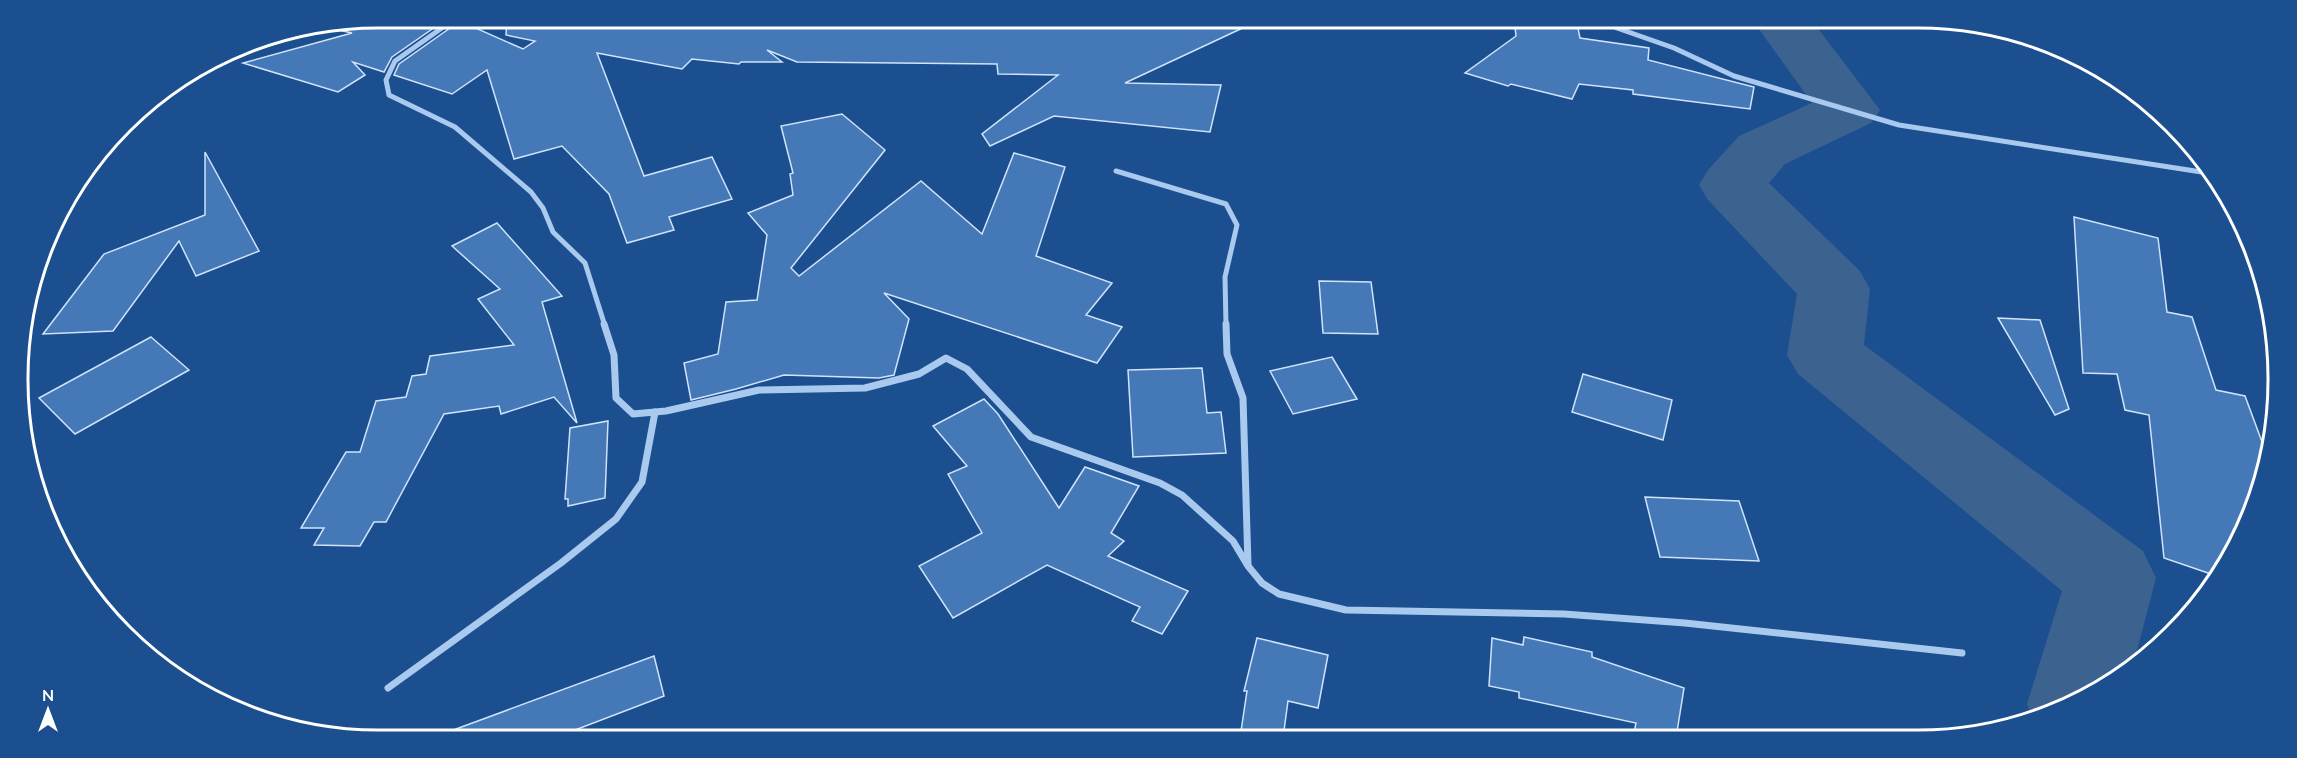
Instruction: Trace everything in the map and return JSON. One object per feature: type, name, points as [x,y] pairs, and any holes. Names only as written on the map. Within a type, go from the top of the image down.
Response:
[{"type":"street","points":[[442,28],[395,61],[386,80],[389,94],[455,127],[531,192],[543,208],[553,232],[585,262],[614,355],[616,398],[633,414],[655,412],[759,390],[865,388],[919,374],[946,358],[967,369],[1031,437],[1160,483],[1182,495],[1233,541],[1248,566],[1262,583],[1279,594],[1346,610],[1586,615],[1962,652]]},
{"type":"street","points":[[1617,28],[1674,48],[1734,76],[1899,125],[2200,172]]},
{"type":"street","points":[[1116,171],[1226,204],[1237,225],[1225,277],[1227,354],[1243,398],[1248,566]]},
{"type":"street","points":[[388,687],[561,563],[616,519],[642,482],[655,412]]},
{"type":"building","points":[[434,28],[392,57],[384,72],[353,62],[365,75],[338,92],[243,63],[352,33],[340,30]]},
{"type":"building","points":[[450,28],[476,28],[523,49],[535,41],[506,35],[506,28],[1243,28],[1125,83],[1221,85],[1210,132],[1054,116],[990,146],[982,134],[1058,75],[998,74],[997,64],[797,62],[767,50],[782,62],[741,62],[739,64],[692,59],[682,69],[597,53],[644,176],[712,157],[732,199],[669,217],[674,230],[627,243],[609,194],[562,146],[514,159],[487,70],[452,94],[394,75],[399,64]]},
{"type":"building","points":[[1515,28],[1578,28],[1580,38],[1649,48],[1648,60],[1754,87],[1750,109],[1633,94],[1633,90],[1579,84],[1572,99],[1511,84],[1508,86],[1465,73],[1516,36]]},
{"type":"building","points":[[842,114],[885,150],[791,268],[799,276],[921,181],[982,234],[1014,153],[1065,167],[1036,256],[1112,283],[1086,315],[1122,327],[1097,363],[884,293],[909,319],[894,375],[879,378],[784,375],[691,400],[684,363],[718,354],[726,302],[757,300],[767,235],[748,213],[793,195],[790,174],[793,173],[781,126]]},
{"type":"building","points":[[205,152],[259,251],[196,276],[179,241],[113,331],[43,334],[104,254],[205,215]]},
{"type":"building","points":[[2074,217],[2158,238],[2167,312],[2192,317],[2216,390],[2245,396],[2262,447],[2257,470],[2242,513],[2222,554],[2209,573],[2164,558],[2149,415],[2125,410],[2117,374],[2083,373]]},
{"type":"building","points":[[497,223],[562,296],[542,302],[577,423],[554,397],[501,414],[499,406],[444,414],[386,522],[374,522],[360,546],[314,545],[324,528],[301,528],[346,452],[360,452],[376,401],[406,397],[412,376],[426,374],[430,356],[514,345],[478,299],[500,289],[452,246]]},
{"type":"building","points":[[1319,281],[1371,282],[1378,334],[1323,333]]},
{"type":"building","points":[[1998,318],[2040,320],[2069,409],[2055,415]]},
{"type":"building","points":[[151,337],[189,370],[75,434],[39,398]]},
{"type":"building","points":[[1332,357],[1357,399],[1293,414],[1270,371]]},
{"type":"building","points":[[1202,368],[1207,413],[1221,412],[1226,453],[1133,457],[1128,370]]},
{"type":"building","points":[[1583,374],[1672,400],[1663,440],[1572,412]]},
{"type":"building","points":[[984,399],[998,414],[1059,508],[1085,467],[1139,486],[1111,533],[1124,541],[1108,556],[1188,591],[1162,634],[1132,621],[1140,607],[1047,565],[953,618],[919,566],[982,533],[948,474],[967,466],[933,426]]},
{"type":"building","points":[[608,421],[605,498],[568,506],[568,499],[565,499],[570,428]]},
{"type":"building","points":[[1645,497],[1739,501],[1759,561],[1660,557]]},
{"type":"building","points":[[1524,637],[1592,652],[1592,657],[1684,688],[1677,730],[1635,730],[1636,723],[1519,698],[1519,692],[1489,686],[1492,638],[1523,645]]},
{"type":"building","points":[[1257,638],[1328,655],[1318,708],[1288,701],[1284,730],[1241,730],[1247,691],[1244,691]]},
{"type":"building","points":[[654,656],[664,696],[575,730],[453,730]]},
{"type":"waterway","points":[[1788,28],[1849,110],[1762,150],[1732,185],[1834,289],[1825,355],[2111,578],[2079,690]]}]
